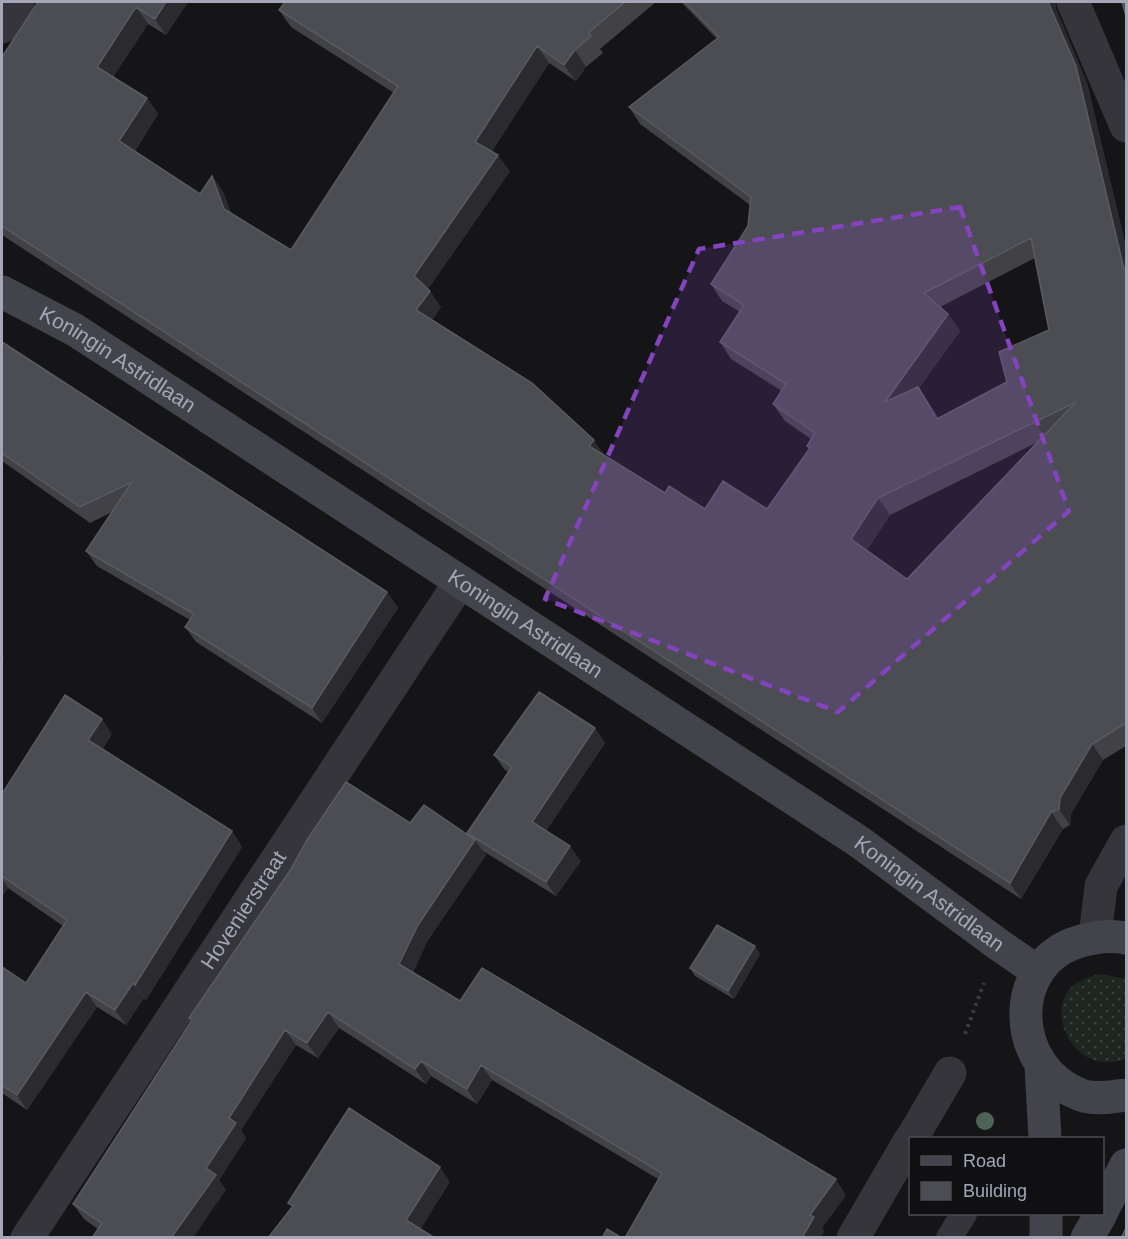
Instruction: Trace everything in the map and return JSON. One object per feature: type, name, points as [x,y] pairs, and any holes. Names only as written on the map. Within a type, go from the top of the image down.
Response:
[{"type":"main road","name":"Koningin Astridlaan","points":[[2,292],[75,330],[858,841],[1037,971]]},
{"type":"main road","points":[[1111,937],[1070,944],[1037,971],[1030,985],[1025,1024],[1030,1045],[1041,1065],[1059,1083],[1082,1095],[1107,1098],[1126,1095]]},
{"type":"main road","points":[[1041,1065],[1045,1137]]},
{"type":"main road","points":[[1104,1208],[1126,1165]]},
{"type":"main road","points":[[1046,1215],[1046,1238]]},
{"type":"main road","points":[[1087,1238],[1100,1215]]},
{"type":"street","points":[[2,27],[18,2]]},
{"type":"street","points":[[1073,2],[1126,126]]},
{"type":"street","name":"Hovenierstraat","points":[[27,1238],[460,582]]},
{"type":"street","points":[[1111,937],[1101,886],[1126,841]]},
{"type":"street","points":[[912,1137],[950,1073]]},
{"type":"street","points":[[854,1238],[909,1142]]},
{"type":"lane","points":[[949,1238],[963,1215]]},
{"type":"path","points":[[950,1073],[999,945]]},
{"type":"highlighted area","points":[[960,207],[1069,511],[838,712],[545,599],[699,249]]},
{"type":"shaded area","points":[[1100,974],[1126,979],[1126,1059],[1110,1062],[1094,1060],[1077,1049],[1065,1032],[1062,1011],[1063,1001],[1068,991],[1078,982]]},
{"type":"building","points":[[38,2],[166,2],[155,19],[136,7],[97,67],[147,98],[119,141],[200,194],[212,176],[224,209],[291,250],[398,86],[279,10],[285,2],[625,2],[588,33],[591,36],[575,50],[564,65],[537,46],[475,142],[498,155],[414,276],[430,291],[416,310],[532,383],[594,440],[589,446],[665,493],[669,486],[705,509],[723,481],[767,509],[810,448],[807,446],[815,433],[773,404],[786,384],[720,342],[744,305],[711,284],[748,226],[751,197],[629,107],[719,37],[685,2],[1048,2],[1076,66],[1124,269],[1126,269],[1126,723],[1092,744],[1060,798],[1059,809],[1051,812],[1010,883],[2,226],[2,57]],"holes":[[[1031,238],[1049,330],[999,352],[1007,382],[937,419],[918,387],[885,402],[948,314],[924,293]],[[1076,402],[907,579],[851,539],[878,498]]]},
{"type":"building","points":[[1122,2],[1126,2],[1126,16]]},
{"type":"building","points":[[2,342],[387,592],[312,708],[185,627],[194,614],[86,551],[132,482],[80,507],[2,453]]},
{"type":"building","points":[[539,692],[595,728],[532,822],[570,846],[546,882],[467,833],[512,767],[494,755]]},
{"type":"building","points":[[65,695],[102,719],[88,740],[232,831],[135,985],[133,983],[115,1010],[86,992],[17,1095],[2,1085],[2,967],[26,983],[67,920],[2,876],[2,794]]},
{"type":"building","points":[[346,782],[410,823],[424,805],[475,840],[418,925],[399,964],[460,1001],[482,968],[836,1179],[810,1215],[814,1217],[802,1238],[625,1238],[662,1173],[481,1065],[467,1089],[421,1061],[415,1069],[328,1012],[307,1043],[285,1030],[229,1118],[236,1123],[206,1168],[216,1175],[171,1238],[92,1238],[102,1223],[73,1204],[192,1020],[189,1018],[291,869],[307,840]]},
{"type":"building","points":[[717,925],[755,946],[728,991],[690,968]]},
{"type":"building","points":[[349,1108],[440,1167],[406,1220],[435,1238],[268,1238],[293,1206],[288,1203]]},
{"type":"building","points":[[1126,1228],[1126,1238],[1121,1238]]},
{"type":"building","points":[[607,1229],[622,1238],[602,1238]]}]
